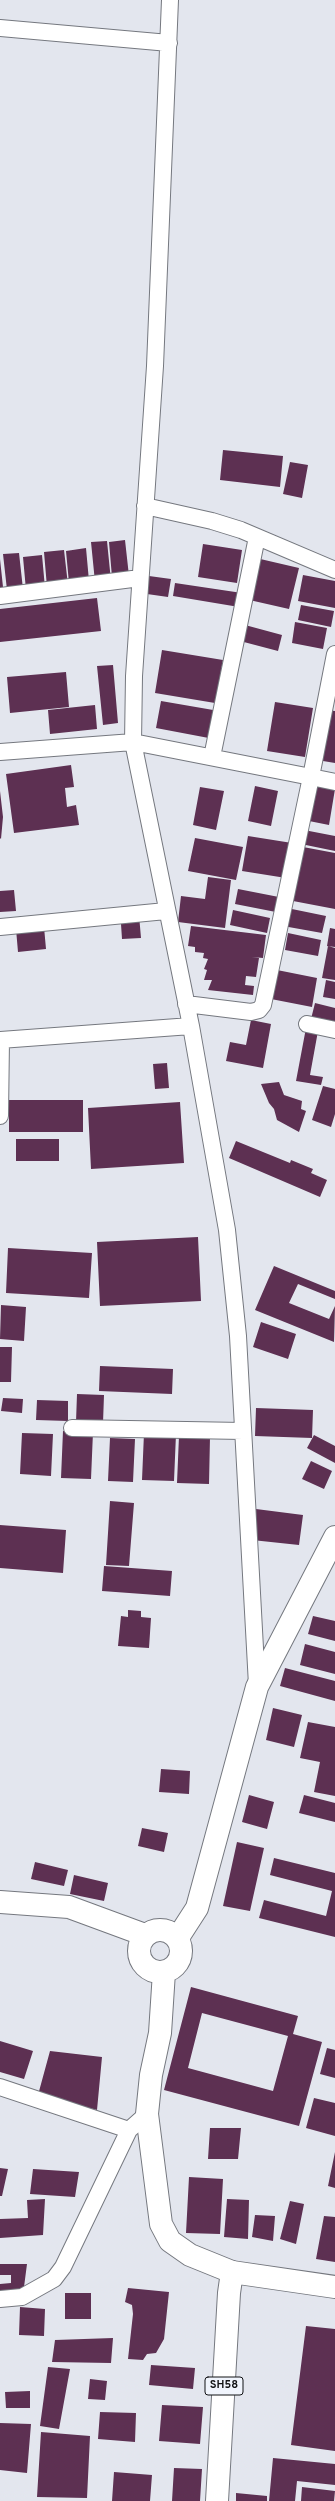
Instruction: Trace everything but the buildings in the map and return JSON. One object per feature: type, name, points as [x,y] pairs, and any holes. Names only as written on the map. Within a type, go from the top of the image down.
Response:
[{"type":"main road","points":[[177,1939],[197,1908],[257,1687],[335,1537]]},
{"type":"main road","points":[[0,1902],[69,1907],[145,1935]]},
{"type":"main road","points":[[160,1929],[173,1934],[177,1939],[181,1951],[180,1958],[171,1968],[164,1972],[150,1970],[140,1960],[139,1945],[145,1935],[160,1929]]},
{"type":"main road","points":[[164,1972],[160,2033],[151,2075],[147,2114],[156,2199],[161,2224],[170,2242],[190,2255],[232,2272],[335,2287]]},
{"type":"main road","name":"SH58","points":[[217,2501],[229,2293],[232,2272]]},
{"type":"street","points":[[170,0],[155,366],[134,676],[133,742],[166,911],[191,1026],[227,1230],[238,1336],[257,1687]]},
{"type":"street","points":[[0,28],[169,43]]},
{"type":"street","points":[[145,506],[212,521],[257,537],[335,570]]},
{"type":"street","points":[[212,757],[257,537]]},
{"type":"street","points":[[0,596],[140,578]]},
{"type":"street","points":[[186,1004],[251,1012],[259,1010],[263,1005],[335,654]]},
{"type":"street","points":[[0,752],[133,742],[311,776],[335,782]]},
{"type":"street","points":[[0,927],[166,911]]},
{"type":"street","points":[[307,1024],[335,1030]]},
{"type":"street","points":[[0,1116],[1,1040],[191,1026]]},
{"type":"street","points":[[72,1428],[243,1431]]},
{"type":"street","points":[[0,2087],[129,2130]]},
{"type":"street","points":[[0,2299],[22,2297],[40,2289],[54,2279],[63,2267],[129,2130],[147,2114]]}]
